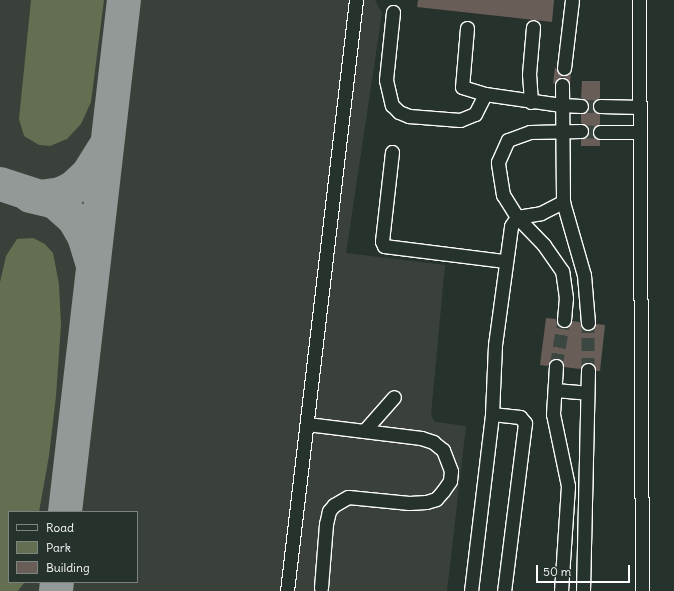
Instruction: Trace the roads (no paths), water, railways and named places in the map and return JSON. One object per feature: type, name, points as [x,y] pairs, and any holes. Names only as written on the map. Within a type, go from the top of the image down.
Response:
[{"type":"street","points":[[287,591],[356,0]]},
{"type":"street","points":[[564,68],[572,0]]},
{"type":"street","points":[[639,0],[642,591]]},
{"type":"street","points":[[393,12],[386,80],[392,105],[399,112],[409,116],[460,120],[475,114],[484,94]]},
{"type":"street","points":[[531,102],[529,74],[533,27]]},
{"type":"street","points":[[467,28],[462,87],[484,94],[531,102],[581,106]]},
{"type":"street","points":[[562,86],[561,131],[563,202],[584,275],[588,323]]},
{"type":"street","points":[[600,106],[640,107]]},
{"type":"street","points":[[564,320],[566,298],[562,271],[544,245],[517,217],[503,195],[499,179],[498,162],[502,147],[508,140],[530,132],[581,131]]},
{"type":"street","points":[[600,132],[640,132]]},
{"type":"street","points":[[392,152],[382,241],[384,246],[505,261]]},
{"type":"street","points":[[471,591],[492,414],[495,345],[505,261],[511,226],[517,217],[541,213],[563,202]]},
{"type":"street","points":[[556,366],[555,427],[563,456],[568,486],[561,591]]},
{"type":"street","points":[[584,591],[588,370]]},
{"type":"street","points":[[555,390],[587,393]]},
{"type":"street","points":[[364,431],[394,397]]},
{"type":"street","points":[[492,414],[520,417],[525,423],[504,591]]},
{"type":"street","points":[[307,424],[421,438],[433,442],[443,450],[449,460],[450,481],[436,499],[426,502],[409,503],[348,497],[334,504],[329,511],[326,524],[321,588]]},
{"type":"tunnel","points":[[581,106],[600,106]]},
{"type":"tunnel","points":[[581,131],[600,132]]},
{"type":"tunnel","points":[[556,366],[564,320]]},
{"type":"tunnel","points":[[588,323],[588,370]]}]
